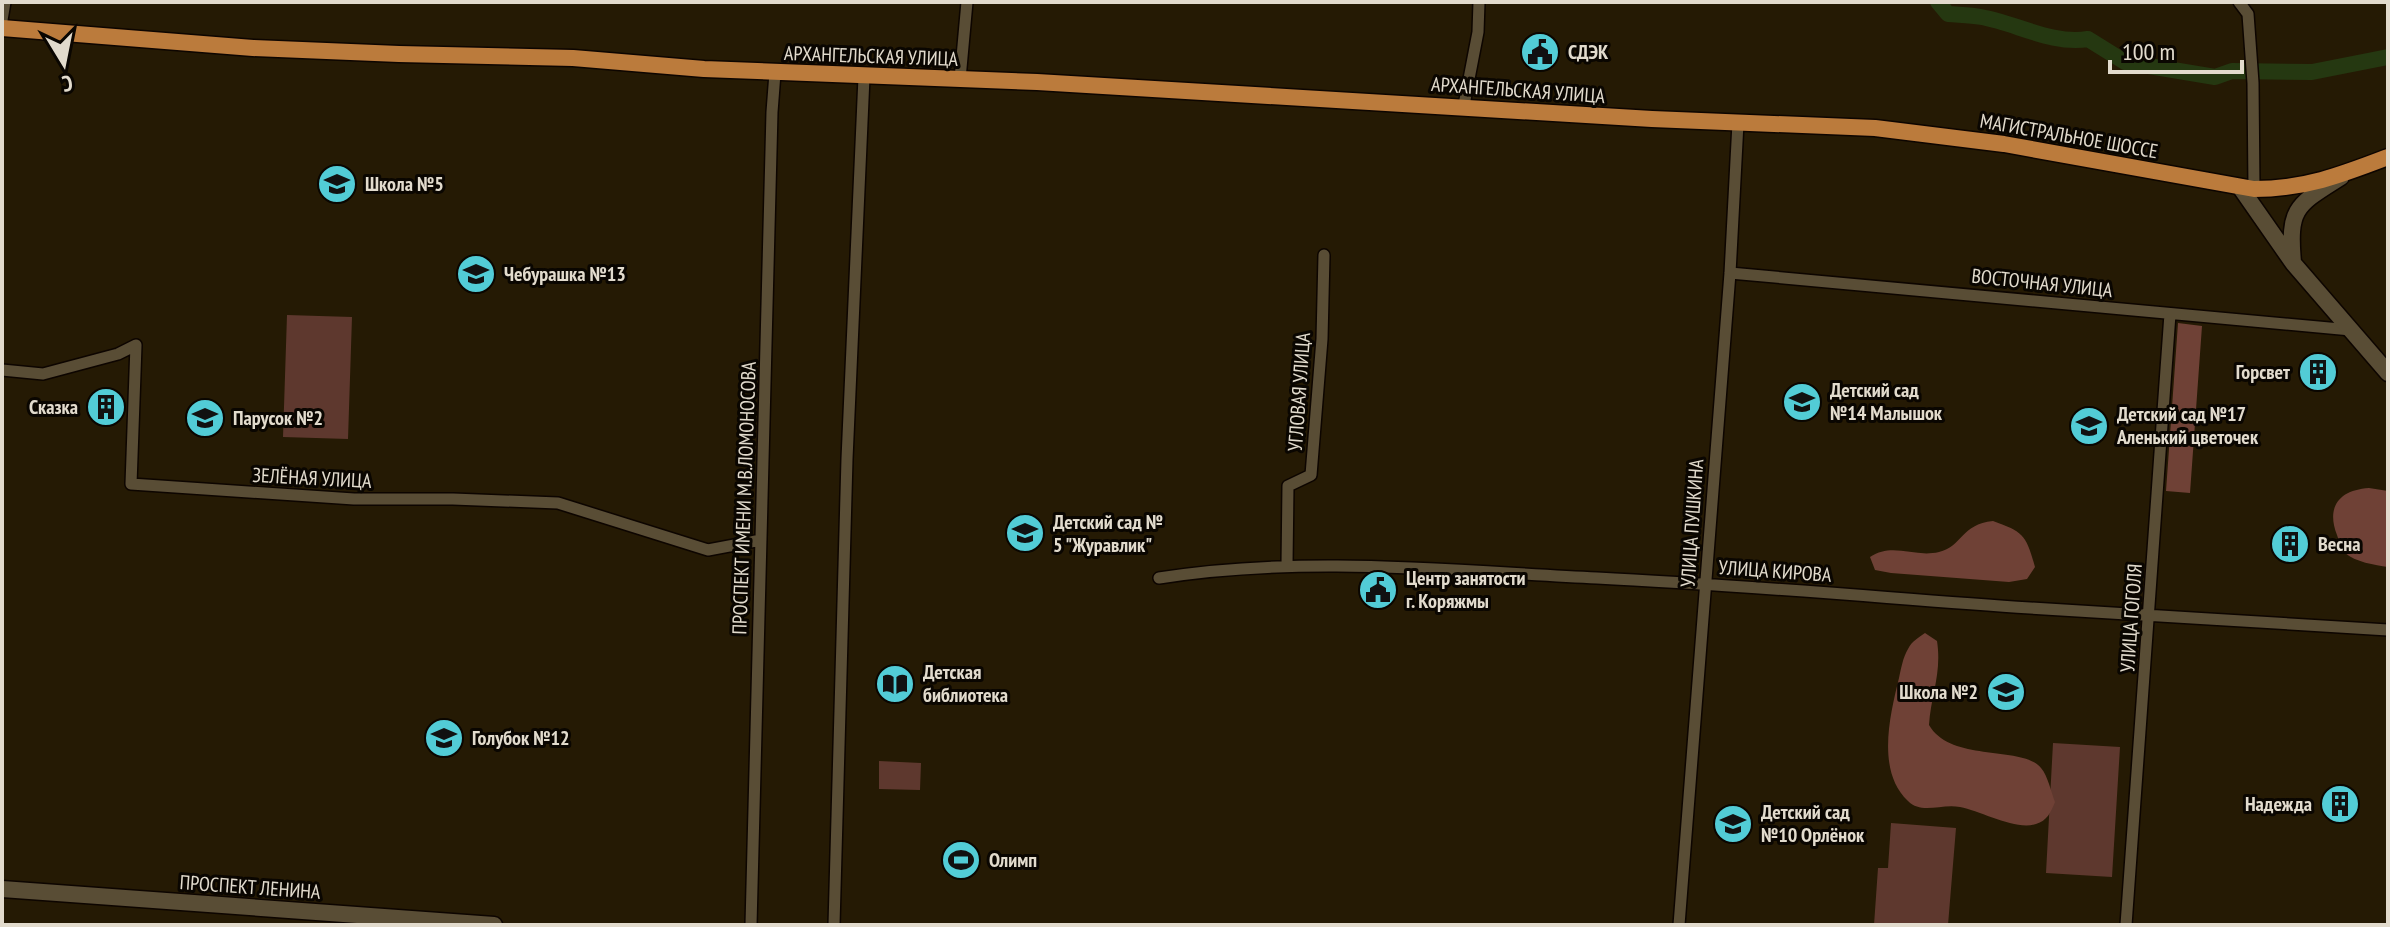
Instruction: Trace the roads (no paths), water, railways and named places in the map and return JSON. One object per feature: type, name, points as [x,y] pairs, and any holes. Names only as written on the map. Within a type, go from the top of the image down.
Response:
[{"type":"main road","name":"АРХАНГЕЛЬСКАЯ УЛИЦА","points":[[2,28],[253,48],[562,57],[775,73],[960,79],[1464,105],[1738,123]]},
{"type":"main road","name":"МАГИСТРАЛЬНОЕ ШОССЕ","points":[[1738,123],[1830,125],[1923,133],[2081,157],[2247,188],[2284,189],[2316,184],[2388,157]]},
{"type":"street","points":[[2,20],[5,2]]},
{"type":"street","points":[[960,79],[967,2]]},
{"type":"street","points":[[1464,105],[1478,32],[1479,2]]},
{"type":"street","points":[[2239,2],[2248,14],[2253,83],[2247,188],[2293,263],[2388,373]]},
{"type":"street","points":[[2248,14],[2256,2]]},
{"type":"street","name":"ПРОСПЕКТ ИМЕНИ М.В.ЛОМОНОСОВА","points":[[751,925],[775,73]]},
{"type":"street","points":[[834,925],[847,459],[864,77]]},
{"type":"street","name":"УЛИЦА ПУШКИНА","points":[[1679,925],[1730,273],[1738,123]]},
{"type":"street","points":[[2293,263],[2290,230],[2294,214],[2306,199],[2351,171]]},
{"type":"street","name":"УГЛОВАЯ УЛИЦА","points":[[1287,565],[1288,486],[1311,475],[1322,339],[1324,255]]},
{"type":"street","name":"ВОСТОЧНАЯ УЛИЦА","points":[[1730,273],[2351,330]]},
{"type":"street","name":"УЛИЦА ГОГОЛЯ","points":[[2126,925],[2170,314]]},
{"type":"street","name":"ЗЕЛЁНАЯ УЛИЦА","points":[[2,370],[43,374],[118,354],[136,345],[131,484],[354,499],[558,503],[708,550],[761,540]]},
{"type":"street","name":"УЛИЦА КИРОВА","points":[[1159,578],[1215,569],[1287,565],[1706,584],[2388,630]]},
{"type":"street","name":"ПРОСПЕКТ ЛЕНИНА","points":[[2,889],[494,925]]},
{"type":"waterway","points":[[1938,2],[1948,14],[1981,17],[2061,39],[2088,39],[2125,62],[2215,77],[2232,71],[2312,72],[2388,57]]},
{"type":"place","name":"СДЭК","points":[[1540,52]]},
{"type":"place","name":"Школа №5","points":[[337,184]]},
{"type":"place","name":"Чебурашка №13","points":[[476,274]]},
{"type":"place","name":"Горсвет","points":[[2318,372]]},
{"type":"place","name":"Детский сад №14 Малышок","points":[[1802,402]]},
{"type":"place","name":"Сказка","points":[[106,407]]},
{"type":"place","name":"Парусок №2","points":[[205,418]]},
{"type":"place","name":"Детский сад №17 Аленький цветочек","points":[[2089,426]]},
{"type":"place","name":"Детский сад № 5 \"Журавлик\"","points":[[1025,533]]},
{"type":"place","name":"Весна","points":[[2290,544]]},
{"type":"place","name":"Центр занятости г. Коряжмы","points":[[1378,590]]},
{"type":"place","name":"Детская библиотека","points":[[895,684]]},
{"type":"place","name":"Школа №2","points":[[2006,692]]},
{"type":"place","name":"Голубок №12","points":[[444,738]]},
{"type":"place","name":"Надежда","points":[[2340,804]]},
{"type":"place","name":"Детский сад №10 Орлёнок","points":[[1733,824]]},
{"type":"place","name":"Олимп","points":[[961,860]]}]
